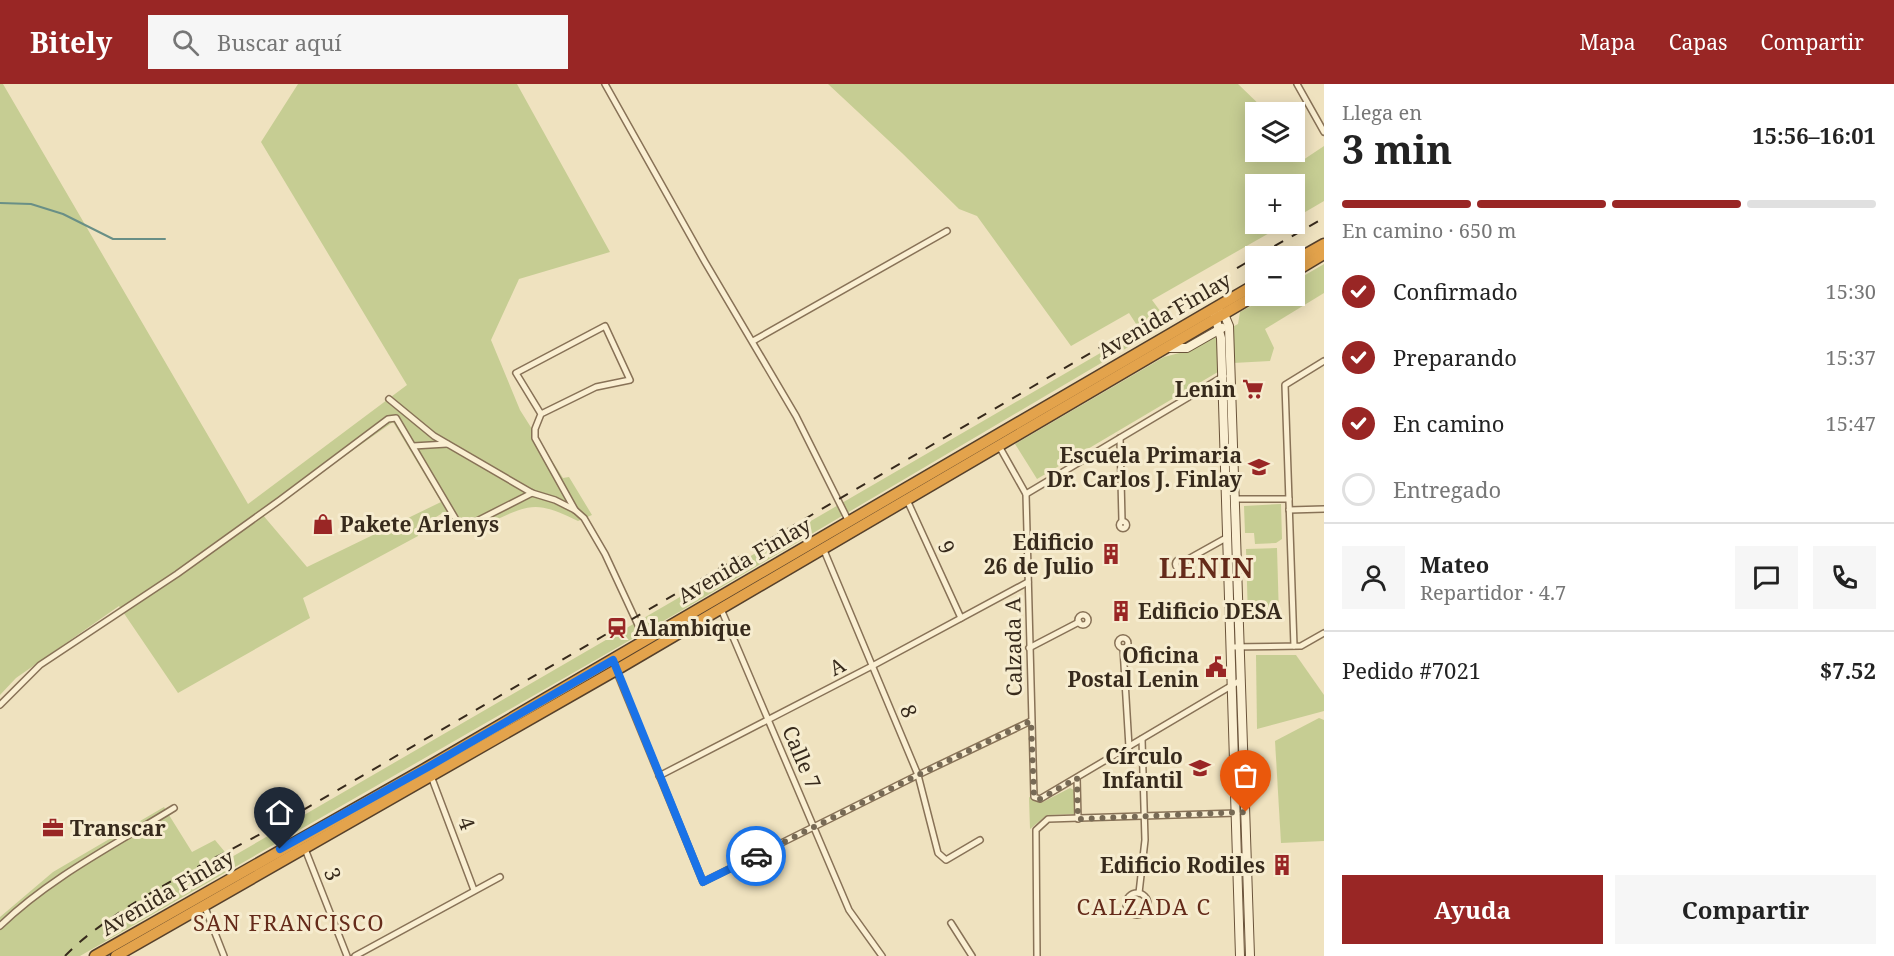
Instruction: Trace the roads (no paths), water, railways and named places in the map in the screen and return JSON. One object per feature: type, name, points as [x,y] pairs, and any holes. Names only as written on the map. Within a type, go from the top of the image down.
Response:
[{"type":"highway","points":[[1305,255],[1324,244]]},
{"type":"highway","points":[[1305,265],[1324,254]]},
{"type":"highway","name":"Avenida Finlay","points":[[96,956],[202,900],[430,772],[996,441],[1220,319],[1245,295]]},
{"type":"highway","name":"Avenida Finlay","points":[[996,441],[1220,319],[1245,302]]},
{"type":"highway","name":"Avenida Finlay","points":[[116,956],[202,900]]},
{"type":"street","points":[[605,84],[796,417],[851,526]]},
{"type":"street","points":[[1297,84],[1324,132]]},
{"type":"street","points":[[753,341],[947,231]]},
{"type":"street","points":[[1220,319],[1230,372],[1230,499],[1226,538],[1240,956]]},
{"type":"street","points":[[1220,319],[1221,377],[1242,680],[1250,956]]},
{"type":"street","points":[[541,414],[516,373],[606,326],[630,380],[596,387],[541,414],[535,429],[535,438],[575,510]]},
{"type":"street","points":[[1294,646],[1285,385],[1324,361]]},
{"type":"street","points":[[996,441],[1026,494],[1230,372]]},
{"type":"street","points":[[388,399],[447,444],[532,493],[555,500],[575,510],[584,518],[605,554],[647,645]]},
{"type":"street","points":[[0,705],[40,665],[177,574],[388,418],[396,418],[458,524],[467,526],[532,493]]},
{"type":"street","points":[[1120,438],[1122,521]]},
{"type":"street","points":[[413,446],[447,444]]},
{"type":"street","name":"Calzada A","points":[[1026,494],[1034,797],[1040,799],[1242,680]]},
{"type":"street","name":"9","points":[[904,495],[961,618]]},
{"type":"street","points":[[1230,499],[1289,499]]},
{"type":"street","points":[[1289,510],[1324,508]]},
{"type":"street","points":[[1183,562],[1226,538]]},
{"type":"street","name":"8","points":[[822,544],[918,775],[938,854],[946,860],[980,840]]},
{"type":"street","name":"A","points":[[659,776],[873,666],[1028,582]]},
{"type":"street","name":"Calle 7","points":[[719,604],[849,910],[882,956]]},
{"type":"street","points":[[1029,648],[1079,622]]},
{"type":"street","points":[[1230,647],[1301,646],[1324,633]]},
{"type":"street","points":[[1123,648],[1129,747]]},
{"type":"street","points":[[615,665],[703,882],[1031,721]]},
{"type":"street","points":[[1139,893],[1145,840],[1142,739]]},
{"type":"street","name":"4","points":[[430,772],[474,890]]},
{"type":"street","points":[[1077,778],[1078,819]]},
{"type":"street","points":[[0,926],[22,904],[174,808]]},
{"type":"street","points":[[1037,956],[1036,830],[1048,819],[1246,812]]},
{"type":"street","name":"3","points":[[302,842],[348,956]]},
{"type":"street","points":[[355,956],[500,878]]},
{"type":"street","points":[[1139,893],[1145,896],[1148,903],[1146,910],[1136,915],[1130,912],[1126,903],[1132,894],[1139,893]]},
{"type":"street","points":[[202,900],[224,956]]},
{"type":"street","points":[[951,923],[972,956]]},
{"type":"waterway","points":[[0,203],[31,204],[63,214],[113,239],[165,239]]},
{"type":"railway","points":[[1275,246],[1324,218]]},
{"type":"railway","points":[[65,956],[100,926],[160,888],[274,827],[1245,263]]},
{"type":"place","name":"Lenin","points":[[1253,389]]},
{"type":"place","name":"Escuela Primaria Dr. Carlos J. Finlay","points":[[1259,467]]},
{"type":"place","name":"Pakete Arlenys","points":[[323,524]]},
{"type":"place","name":"Edificio 26 de Julio","points":[[1111,554]]},
{"type":"place","name":"Edificio DESA","points":[[1121,611]]},
{"type":"place","name":"Alambique","points":[[617,628]]},
{"type":"place","name":"Oficina Postal Lenin","points":[[1216,667]]},
{"type":"place","name":"Círculo Infantil","points":[[1200,768]]},
{"type":"place","name":"Transcar","points":[[53,828]]},
{"type":"place","name":"Edificio Rodiles","points":[[1282,865]]},
{"type":"district","name":"LENIN","points":[[1207,567]]},
{"type":"district","name":"CALZADA C","points":[[1144,906]]},
{"type":"district","name":"SAN FRANCISCO","points":[[289,922]]}]
